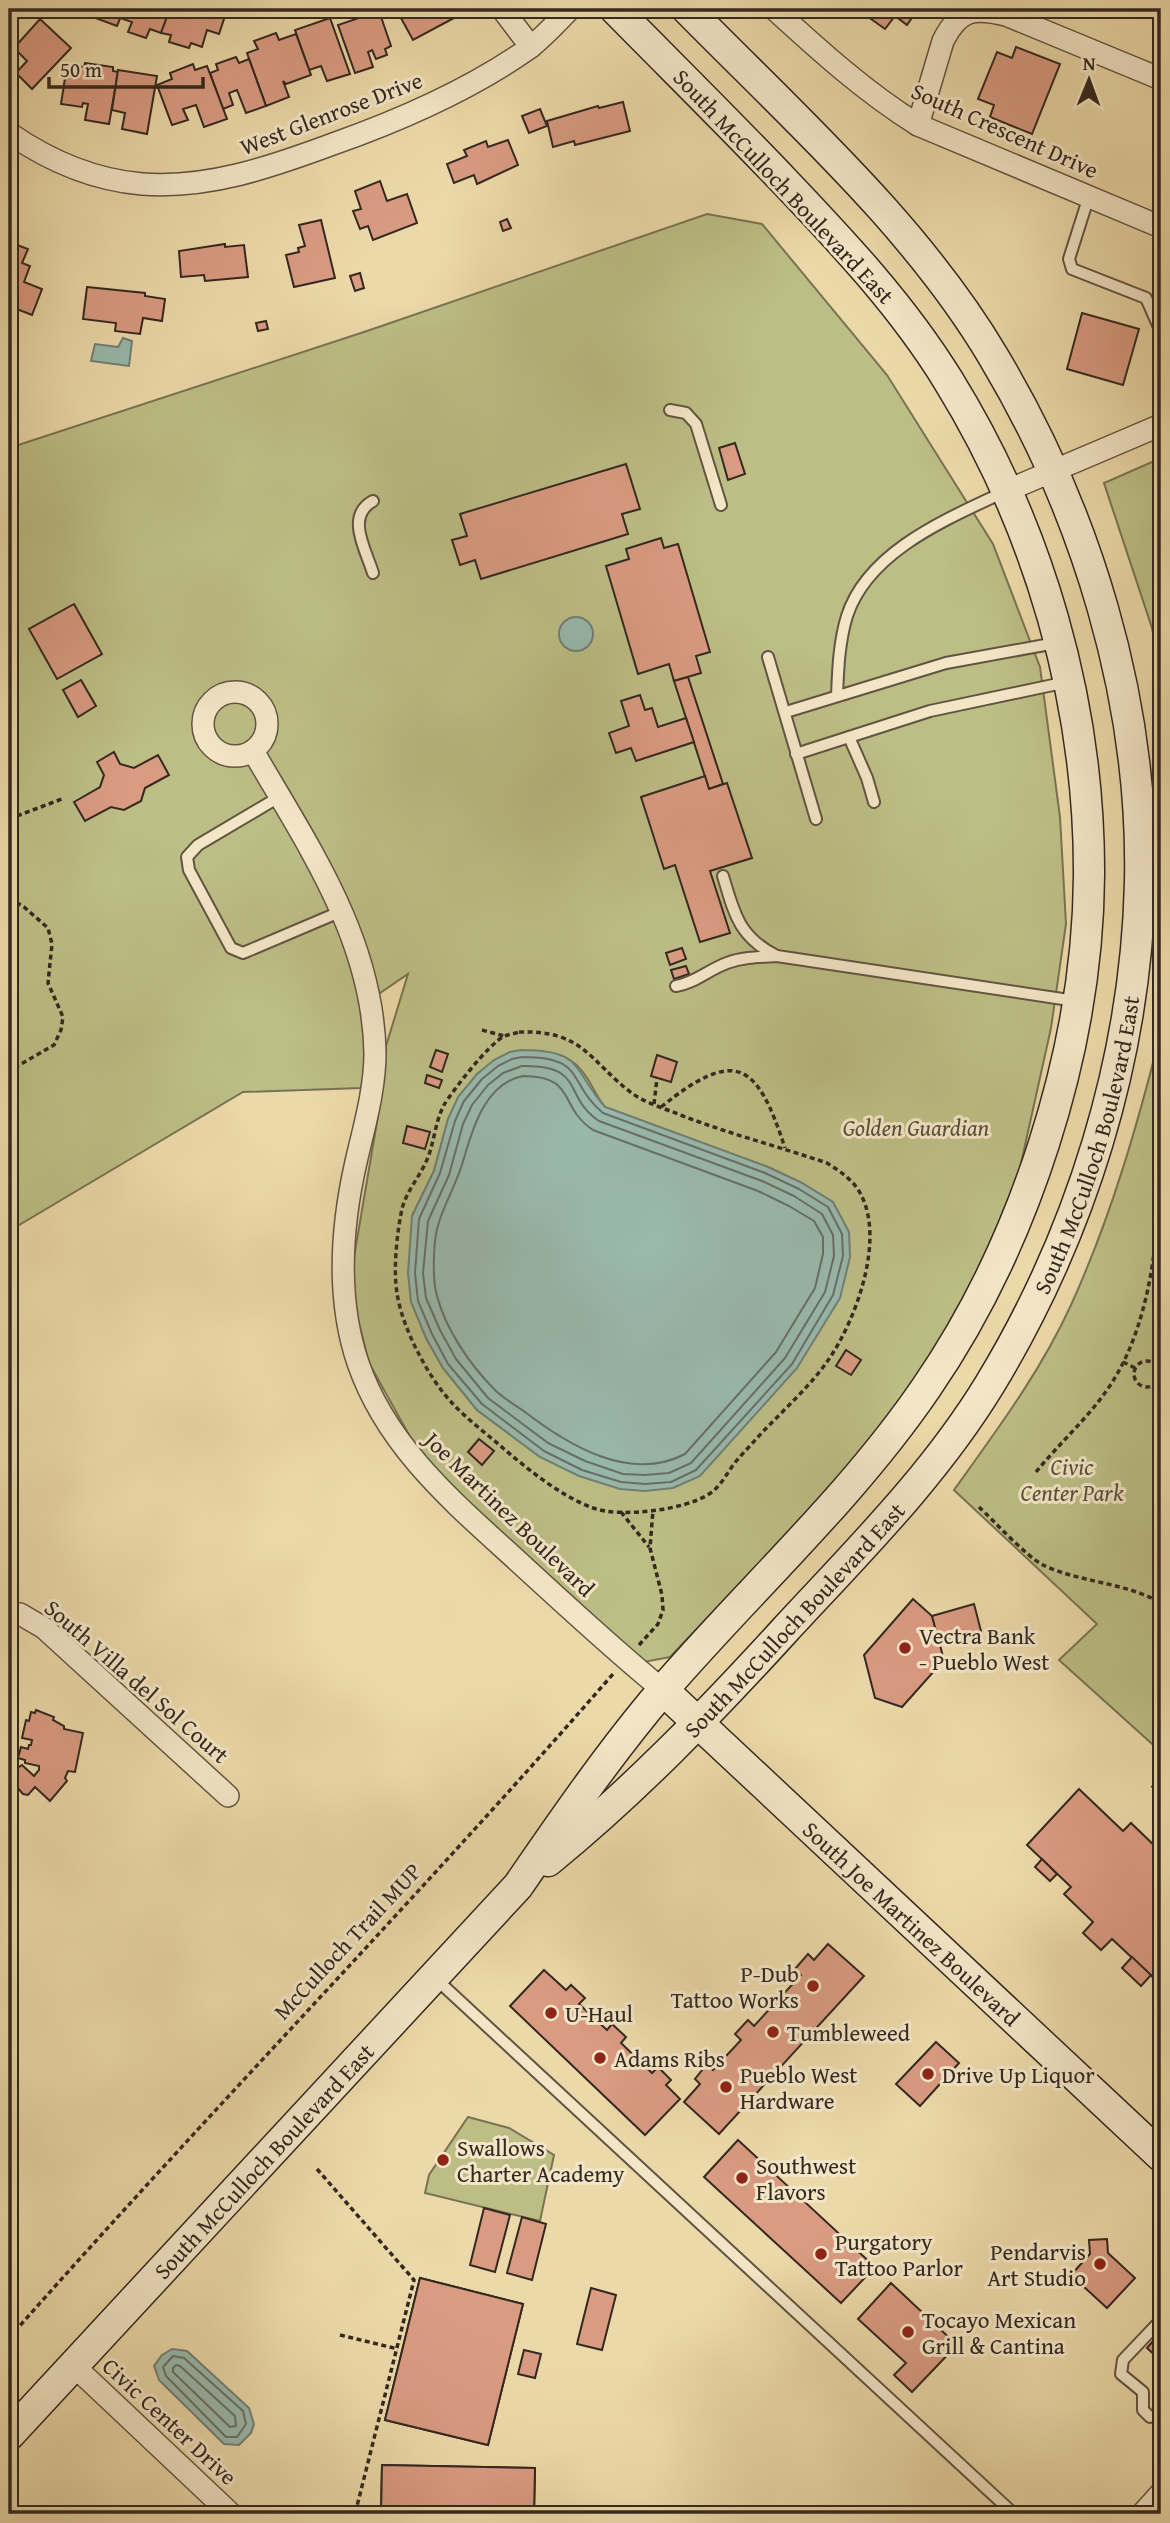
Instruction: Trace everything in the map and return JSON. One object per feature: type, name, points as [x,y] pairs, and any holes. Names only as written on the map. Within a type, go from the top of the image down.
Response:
[{"type":"main road","name":"South McCulloch Boulevard East","points":[[518,1886],[663,1690],[853,1481],[906,1416],[946,1358],[997,1264],[1041,1153],[1062,1078],[1077,1001],[1087,914],[1089,847],[1082,768],[1059,642],[1034,556],[1006,491],[948,379],[884,290],[835,233],[615,9]]},
{"type":"main road","name":"South McCulloch Boulevard East","points":[[9,2435],[518,1886],[610,1809],[700,1722],[891,1515],[970,1416],[1006,1355],[1043,1286],[1078,1200],[1102,1129],[1121,1044],[1135,958],[1140,881],[1138,818],[1127,719],[1108,631],[1085,549],[1053,470],[991,352],[938,276],[872,199],[687,9]]},
{"type":"main road","name":"South Joe Martinez Boulevard","points":[[663,1690],[1161,2156]]},
{"type":"street","points":[[502,9],[531,47]]},
{"type":"street","name":"West Glenrose Drive","points":[[9,133],[57,161],[94,175],[140,184],[190,184],[239,176],[386,125],[472,85],[531,47],[570,9]]},
{"type":"street","name":"South Crescent Drive","points":[[774,9],[832,63],[918,125],[1089,197],[1160,223]]},
{"type":"street","points":[[918,125],[949,29],[966,13],[979,10],[1006,15],[1161,79]]},
{"type":"street","points":[[1006,491],[1161,425]]},
{"type":"street","name":"Joe Martinez Boulevard","points":[[253,751],[343,911],[357,948],[370,1000],[375,1054],[372,1087],[347,1208],[344,1239],[345,1301],[358,1363],[385,1420],[424,1473],[625,1660],[663,1690]]},
{"type":"street","name":"South Villa del Sol Court","points":[[9,1617],[20,1615],[32,1619],[44,1628],[228,1796]]},
{"type":"street","name":"Civic Center Drive","points":[[73,2365],[231,2514]]},
{"type":"street","points":[[1142,2514],[1161,2493]]},
{"type":"lane","points":[[1089,197],[1069,259],[1072,269],[1146,298],[1161,331]]},
{"type":"lane","points":[[670,410],[686,413],[696,424],[721,505]]},
{"type":"lane","points":[[837,696],[838,664],[847,616],[857,594],[877,566],[895,551],[960,513],[1006,491]]},
{"type":"lane","points":[[373,501],[362,509],[358,521],[373,573]]},
{"type":"lane","points":[[786,712],[946,663],[1059,642]]},
{"type":"lane","points":[[768,657],[817,819]]},
{"type":"lane","points":[[796,754],[965,702],[1068,682]]},
{"type":"lane","points":[[849,737],[874,802]]},
{"type":"lane","points":[[279,797],[198,845],[187,857],[189,870],[231,948],[243,953],[343,911]]},
{"type":"lane","points":[[723,876],[739,925],[749,938],[777,956]]},
{"type":"lane","points":[[676,986],[688,984],[709,971],[737,960],[777,956],[1077,1001]]},
{"type":"lane","points":[[433,1977],[1014,2514]]},
{"type":"lane","points":[[1150,2417],[1143,2410],[1143,2392],[1121,2374],[1123,2360],[1161,2320]]},
{"type":"path","points":[[9,819],[62,799]]},
{"type":"path","points":[[9,898],[24,906],[48,928],[52,944],[48,983],[63,1017],[54,1045],[9,1071]]},
{"type":"path","points":[[482,1030],[504,1035],[538,1032],[572,1041],[587,1051],[636,1096],[694,1120],[827,1163],[845,1175],[857,1188],[870,1221],[872,1238],[865,1278],[844,1332],[830,1358],[809,1384],[737,1460],[713,1492],[700,1500],[653,1510],[593,1508],[529,1470],[452,1403],[416,1348],[397,1294],[396,1270],[402,1209],[428,1160],[444,1105],[492,1044],[504,1035]]},
{"type":"path","points":[[661,1107],[705,1076],[721,1071],[745,1075],[757,1084],[767,1100],[785,1148]]},
{"type":"path","points":[[654,1104],[657,1078]]},
{"type":"path","points":[[1036,1472],[1101,1398],[1123,1362],[1147,1295],[1156,1237]]},
{"type":"path","points":[[1144,1361],[1153,1362],[1160,1370],[1160,1380],[1152,1386],[1141,1385],[1136,1380],[1135,1368],[1144,1361]]},
{"type":"path","points":[[1123,1362],[1135,1368]]},
{"type":"path","points":[[979,1507],[1040,1563],[1070,1575],[1147,1595],[1161,1603]]},
{"type":"path","name":"McCulloch Trail MUP","points":[[9,2338],[152,2178],[508,1793],[658,1623],[663,1610],[650,1548],[653,1510]]},
{"type":"path","name":"McCulloch Trail MUP","points":[[620,1511],[650,1548]]},
{"type":"path","points":[[1152,1788],[1161,1778]]},
{"type":"path","points":[[317,2169],[414,2280],[355,2514]]},
{"type":"path","points":[[340,2335],[398,2349]]},
{"type":"green space","name":"Golden Guardian","points":[[707,214],[762,224],[887,375],[993,544],[1040,667],[1060,817],[1066,924],[1051,1028],[1012,1204],[949,1337],[870,1447],[670,1657],[644,1662],[423,1460],[369,1363],[356,1312],[353,1263],[378,1116],[386,1046],[408,974],[370,1000],[375,1054],[361,1088],[243,1092],[9,1231],[9,448],[367,331]],"holes":[[[510,1052],[548,1053],[566,1058],[584,1074],[605,1107],[768,1167],[802,1183],[540,1457],[477,1410],[443,1368],[426,1338],[412,1216],[434,1171],[448,1119],[477,1074]]]},
{"type":"green space","points":[[1161,458],[1161,675],[1152,628],[1104,483]]},
{"type":"green space","name":"Civic Center Park","points":[[1161,1031],[1161,1752],[1059,1660],[1097,1624],[954,1490],[1032,1377],[1071,1305],[1099,1238],[1122,1170]]},
{"type":"green space","points":[[468,2117],[509,2128],[554,2155],[540,2221],[425,2193],[429,2175]]},
{"type":"water","points":[[123,338],[132,341],[129,366],[91,361],[95,344],[118,347]]},
{"type":"water","points":[[576,617],[588,622],[593,634],[588,646],[576,651],[564,646],[559,634],[564,622]]},
{"type":"water","points":[[521,1050],[541,1051],[567,1058],[581,1072],[605,1107],[768,1167],[802,1183],[833,1202],[849,1232],[850,1257],[840,1298],[797,1368],[700,1476],[673,1488],[645,1491],[620,1489],[579,1476],[540,1457],[477,1410],[443,1368],[426,1338],[411,1302],[408,1273],[412,1216],[434,1171],[448,1119],[458,1097],[477,1074],[494,1060]]},
{"type":"water","points":[[172,2349],[187,2351],[249,2408],[254,2424],[251,2433],[239,2445],[224,2444],[159,2380],[154,2366],[162,2355]]},
{"type":"building","points":[[80,9],[124,9],[117,26],[79,12]]},
{"type":"building","points":[[124,9],[170,9],[161,33],[150,29],[146,38],[128,32],[132,22],[120,18]]},
{"type":"building","points":[[170,9],[181,9],[189,13],[190,9],[227,10],[219,34],[207,30],[202,47],[191,43],[189,48],[169,42],[171,35],[161,33]]},
{"type":"building","points":[[396,9],[449,9],[454,18],[413,40]]},
{"type":"building","points":[[857,9],[918,9],[907,25],[895,16],[885,29]]},
{"type":"building","points":[[379,11],[391,46],[385,49],[387,55],[376,59],[372,50],[368,52],[373,67],[355,73],[338,25]]},
{"type":"building","points":[[330,18],[350,74],[327,81],[321,66],[309,70],[295,30]]},
{"type":"building","points":[[40,19],[71,48],[32,89],[16,73],[27,61],[14,48]]},
{"type":"building","points":[[276,33],[279,40],[296,34],[311,75],[286,84],[283,81],[289,97],[266,106],[247,53],[258,49],[254,41]]},
{"type":"building","points":[[1016,47],[1060,64],[1032,134],[990,117],[994,105],[978,99],[997,52],[1012,58]]},
{"type":"building","points":[[236,57],[239,63],[249,59],[266,106],[246,113],[237,90],[229,93],[233,105],[223,109],[210,73],[218,70],[216,64]]},
{"type":"building","points":[[85,63],[113,67],[113,71],[118,72],[109,124],[85,120],[88,104],[83,103],[82,107],[61,104],[67,65],[84,67]]},
{"type":"building","points":[[193,64],[195,70],[207,66],[227,119],[204,127],[196,105],[183,109],[188,120],[172,125],[157,85],[172,79],[170,73]]},
{"type":"building","points":[[118,70],[157,76],[147,134],[122,129],[125,113],[112,110]]},
{"type":"building","points":[[623,102],[630,131],[575,145],[574,141],[553,147],[547,121],[598,106],[599,108]]},
{"type":"building","points":[[540,109],[547,126],[529,133],[522,116]]},
{"type":"building","points":[[508,140],[518,165],[477,184],[474,175],[454,183],[447,164],[467,156],[464,150],[486,141],[488,147]]},
{"type":"building","points":[[380,181],[387,201],[407,194],[417,223],[373,240],[368,226],[360,229],[353,211],[361,209],[355,191]]},
{"type":"building","points":[[507,219],[511,228],[503,231],[500,222]]},
{"type":"building","points":[[321,220],[335,278],[294,287],[286,255],[299,252],[298,248],[305,246],[299,225]]},
{"type":"building","points":[[9,242],[28,249],[22,263],[30,266],[24,282],[42,289],[32,315],[9,306]]},
{"type":"building","points":[[225,244],[225,247],[244,245],[248,277],[205,281],[204,275],[181,277],[179,251]]},
{"type":"building","points":[[360,273],[364,288],[355,291],[350,276]]},
{"type":"building","points":[[87,287],[145,293],[145,296],[165,299],[162,321],[143,318],[140,334],[115,331],[116,323],[83,319]]},
{"type":"building","points":[[1082,313],[1139,329],[1123,385],[1067,369]]},
{"type":"building","points":[[266,321],[268,329],[258,331],[256,323]]},
{"type":"building","points":[[735,443],[745,474],[728,480],[719,448]]},
{"type":"building","points":[[626,464],[640,509],[622,514],[628,534],[481,579],[475,560],[460,565],[452,540],[467,536],[460,514]]},
{"type":"building","points":[[661,538],[664,548],[678,544],[710,652],[696,656],[701,673],[674,681],[669,664],[638,674],[606,566],[629,559],[626,549]]},
{"type":"building","points":[[74,604],[102,654],[57,679],[29,629]]},
{"type":"building","points":[[688,677],[723,784],[709,789],[674,681]]},
{"type":"building","points":[[81,680],[96,706],[78,717],[63,690]]},
{"type":"building","points":[[640,695],[645,710],[652,708],[658,727],[686,718],[694,742],[636,761],[631,748],[616,753],[609,733],[629,726],[621,701]]},
{"type":"building","points":[[114,752],[120,764],[134,768],[158,755],[169,775],[145,788],[141,801],[124,810],[111,807],[85,821],[74,802],[100,787],[104,775],[97,762]]},
{"type":"building","points":[[705,776],[709,789],[727,783],[752,858],[710,871],[730,933],[700,942],[675,865],[664,869],[641,797]]},
{"type":"building","points":[[682,948],[686,959],[670,965],[666,953]]},
{"type":"building","points":[[686,966],[689,974],[674,979],[671,970]]},
{"type":"building","points":[[436,1050],[448,1054],[442,1072],[430,1067]]},
{"type":"building","points":[[657,1055],[677,1062],[671,1082],[651,1076]]},
{"type":"building","points":[[427,1075],[442,1080],[439,1088],[425,1083]]},
{"type":"building","points":[[407,1126],[430,1132],[425,1149],[403,1143]]},
{"type":"building","points":[[846,1350],[861,1360],[851,1375],[836,1366]]},
{"type":"building","points":[[479,1439],[494,1451],[482,1465],[468,1452]]},
{"type":"building","name":"Vectra Bank - Pueblo West","points":[[913,1599],[932,1616],[944,1660],[902,1707],[875,1698],[864,1655]]},
{"type":"building","points":[[974,1604],[981,1631],[939,1642],[932,1616]]},
{"type":"building","points":[[36,1710],[54,1717],[53,1720],[64,1726],[64,1729],[83,1733],[75,1772],[68,1771],[65,1778],[67,1781],[50,1801],[35,1787],[28,1795],[23,1794],[10,1779],[22,1765],[34,1776],[39,1770],[39,1766],[25,1763],[25,1760],[18,1758],[21,1747],[28,1749],[31,1745],[32,1740],[22,1738],[26,1720],[29,1721],[31,1712],[35,1713]]},
{"type":"building","points":[[1079,1789],[1123,1831],[1131,1823],[1159,1850],[1161,1848],[1161,1985],[1112,1939],[1101,1950],[1083,1933],[1093,1922],[1064,1894],[1071,1887],[1027,1845]]},
{"type":"building","points":[[1042,1859],[1057,1874],[1050,1881],[1035,1867]]},
{"type":"building","points":[[828,1944],[864,1976],[719,2134],[684,2102],[700,2084],[695,2079],[707,2064],[713,2070],[741,2040],[735,2034],[748,2020],[754,2026],[801,1975],[795,1969],[808,1954],[814,1960]]},
{"type":"building","points":[[1132,1957],[1151,1975],[1141,1986],[1122,1968]]},
{"type":"building","points":[[544,1970],[566,1990],[571,1985],[585,1998],[579,2004],[607,2030],[612,2024],[626,2037],[621,2043],[652,2073],[658,2067],[671,2080],[666,2085],[680,2099],[645,2135],[510,2006]]},
{"type":"building","name":"Drive Up Liquor","points":[[936,2042],[959,2063],[920,2106],[896,2084]]},
{"type":"building","points":[[738,2140],[875,2267],[841,2303],[704,2177]]},
{"type":"building","points":[[484,2208],[510,2215],[495,2272],[470,2265]]},
{"type":"building","points":[[522,2217],[546,2224],[532,2280],[507,2273]]},
{"type":"building","name":"Pendarvis Art Studio","points":[[1107,2239],[1108,2253],[1135,2278],[1107,2308],[1071,2275],[1090,2254],[1089,2240]]},
{"type":"building","points":[[420,2278],[523,2304],[488,2445],[385,2420]]},
{"type":"building","points":[[420,2278],[523,2304],[488,2445],[385,2420]]},
{"type":"building","name":"Tocayo Mexican Grill & Cantina","points":[[891,2283],[957,2345],[912,2392],[894,2375],[906,2363],[858,2319]]},
{"type":"building","points":[[591,2288],[616,2295],[602,2350],[577,2344]]},
{"type":"building","points":[[1161,2332],[1161,2361],[1147,2348]]},
{"type":"building","points":[[524,2350],[541,2354],[535,2378],[518,2374]]},
{"type":"building","points":[[382,2465],[535,2468],[534,2514],[381,2514]]},
{"type":"building","points":[[382,2465],[535,2468],[534,2514],[381,2514]]},
{"type":"place","name":"Vectra Bank - Pueblo West","points":[[905,1648]]},
{"type":"place","name":"P-Dub Tattoo Works","points":[[813,1986]]},
{"type":"place","name":"U-Haul","points":[[551,2013]]},
{"type":"place","name":"Tumbleweed","points":[[773,2032]]},
{"type":"place","name":"Adams Ribs","points":[[600,2058]]},
{"type":"place","name":"Drive Up Liquor","points":[[928,2074]]},
{"type":"place","name":"Pueblo West Hardware","points":[[726,2087]]},
{"type":"place","name":"Swallows Charter Academy","points":[[443,2160]]},
{"type":"place","name":"Southwest Flavors","points":[[742,2178]]},
{"type":"place","name":"Purgatory Tattoo Parlor","points":[[821,2254]]},
{"type":"place","name":"Pendarvis Art Studio","points":[[1100,2264]]},
{"type":"place","name":"Tocayo Mexican Grill & Cantina","points":[[908,2332]]}]
